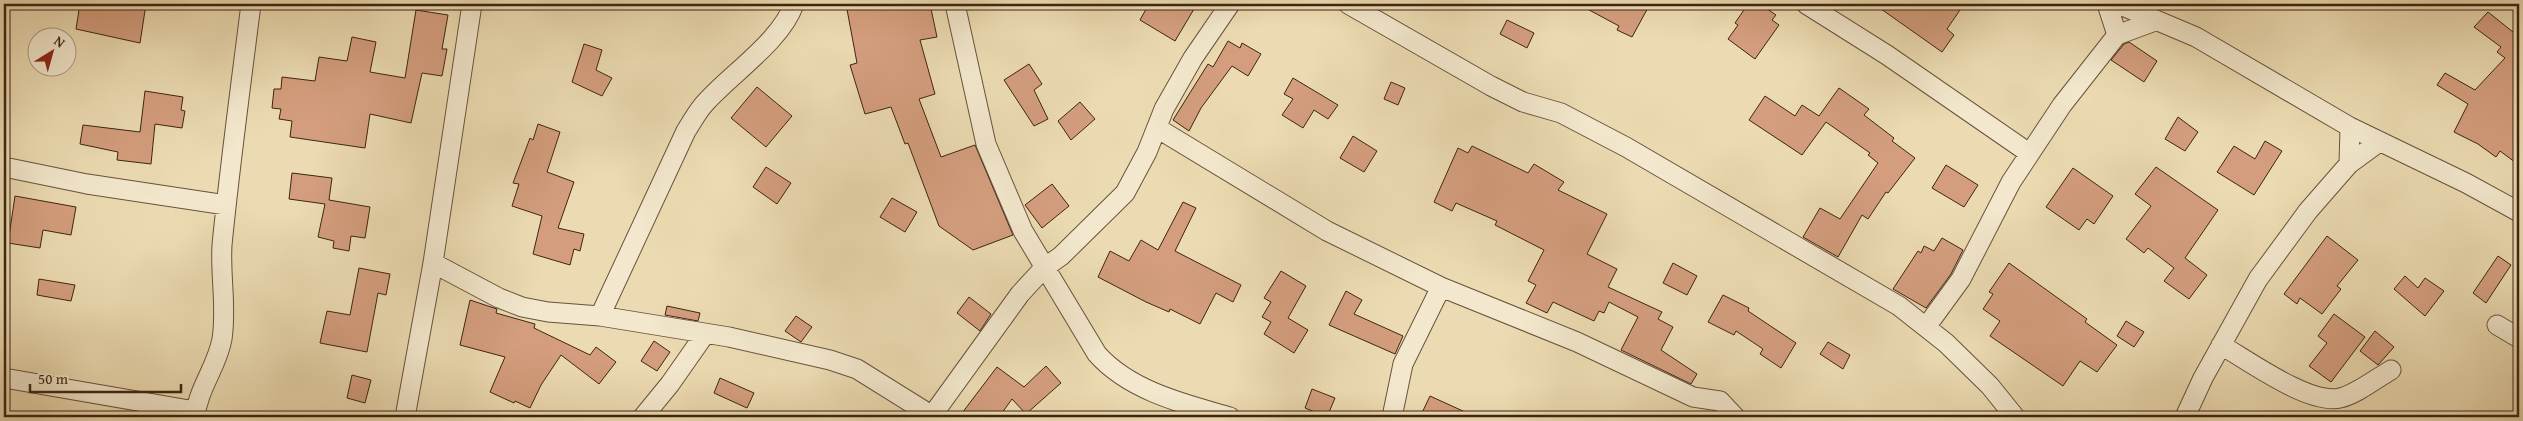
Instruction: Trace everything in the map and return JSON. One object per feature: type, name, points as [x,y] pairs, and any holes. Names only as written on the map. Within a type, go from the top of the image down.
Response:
[{"type":"street","points":[[4,378],[195,414],[204,382],[214,363],[222,340],[224,306],[222,248],[251,4]]},
{"type":"street","points":[[420,417],[407,410],[433,263],[472,4]]},
{"type":"street","points":[[600,316],[686,131],[704,103],[763,48],[791,12],[794,4]]},
{"type":"street","points":[[955,4],[986,144],[1023,231],[1097,354],[1111,369],[1132,383],[1230,417]]},
{"type":"street","points":[[433,263],[499,298],[522,307],[548,312],[600,316],[705,334],[801,352],[858,369],[932,417],[1020,294],[1044,268],[1061,256],[1125,193],[1147,152],[1164,109],[1193,58],[1230,4]]},
{"type":"street","points":[[1348,4],[1491,86],[1523,102],[1561,113],[1626,147],[1899,306],[1946,343],[1990,386],[2012,416]]},
{"type":"street","points":[[1806,4],[1887,55],[2029,153]]},
{"type":"street","points":[[2107,4],[2117,35]]},
{"type":"street","points":[[2118,4],[2196,37],[2350,127],[2466,182],[2519,212]]},
{"type":"street","points":[[1926,327],[1961,279],[2029,153],[2117,35],[2155,21]]},
{"type":"street","points":[[2349,164],[2350,127]]},
{"type":"street","points":[[1157,128],[1327,231],[1440,287],[1577,342],[1693,397],[1720,401],[1735,417]]},
{"type":"street","points":[[2185,417],[2221,345],[2258,279],[2308,211],[2349,164],[2379,142]]},
{"type":"street","points":[[4,167],[87,184],[226,204]]},
{"type":"street","points":[[1392,417],[1403,364],[1440,287]]},
{"type":"street","points":[[2497,325],[2519,338]]},
{"type":"street","points":[[643,417],[670,384],[705,334]]},
{"type":"street","points":[[2221,345],[2305,394],[2325,399],[2341,398],[2391,370]]},
{"type":"building","points":[[80,4],[146,4],[140,43],[76,28]]},
{"type":"building","points":[[846,4],[930,4],[937,37],[920,40],[935,94],[919,99],[941,157],[975,145],[1013,235],[973,250],[939,226],[908,143],[905,144],[891,107],[865,114],[850,65],[857,63]]},
{"type":"building","points":[[1149,4],[1197,4],[1175,41],[1140,20]]},
{"type":"building","points":[[1578,4],[1650,4],[1632,37],[1617,30],[1619,26]]},
{"type":"building","points":[[1748,4],[1760,4],[1776,15],[1772,20],[1779,25],[1755,59],[1728,39],[1738,25],[1735,23]]},
{"type":"building","points":[[1874,4],[1952,4],[1960,10],[1947,29],[1954,35],[1942,52]]},
{"type":"building","points":[[416,10],[448,15],[442,49],[447,49],[442,76],[422,73],[411,123],[370,114],[365,148],[290,137],[292,121],[279,119],[281,109],[272,108],[274,89],[281,89],[282,77],[315,81],[319,57],[347,61],[352,37],[376,42],[370,72],[405,78]]},
{"type":"building","points":[[2488,12],[2513,32],[2519,23],[2519,165],[2500,151],[2496,157],[2478,144],[2454,132],[2468,104],[2437,85],[2445,73],[2475,90],[2505,58],[2497,52],[2501,47],[2474,27]]},
{"type":"building","points":[[1507,20],[1534,33],[1527,48],[1500,34]]},
{"type":"building","points":[[1228,41],[1240,48],[1242,43],[1261,54],[1248,76],[1232,66],[1201,108],[1189,131],[1173,120],[1208,64],[1213,67]]},
{"type":"building","points":[[2129,42],[2157,61],[2144,82],[2111,60],[2124,44]]},
{"type":"building","points":[[584,44],[602,50],[596,70],[612,78],[602,96],[572,82]]},
{"type":"building","points":[[1029,64],[1042,84],[1034,90],[1048,119],[1034,126],[1004,80]]},
{"type":"building","points":[[1293,78],[1338,105],[1328,119],[1314,110],[1303,128],[1282,115],[1293,99],[1284,94]]},
{"type":"building","points":[[1391,82],[1405,88],[1398,105],[1384,99]]},
{"type":"building","points":[[757,87],[792,116],[766,147],[731,118]]},
{"type":"building","points":[[1839,88],[1869,109],[1864,115],[1894,138],[1892,141],[1915,158],[1888,193],[1886,192],[1868,219],[1862,215],[1838,257],[1803,237],[1820,208],[1840,219],[1878,163],[1868,155],[1870,153],[1826,122],[1802,155],[1749,120],[1765,96],[1795,116],[1802,105],[1819,116]]},
{"type":"building","points":[[145,91],[183,97],[181,110],[185,111],[182,128],[155,124],[151,164],[117,160],[118,152],[80,144],[83,125],[140,132]]},
{"type":"building","points":[[1080,102],[1095,119],[1071,140],[1058,121]]},
{"type":"building","points":[[2178,117],[2198,132],[2185,151],[2165,139]]},
{"type":"building","points":[[538,124],[560,132],[547,172],[574,182],[558,228],[584,234],[580,251],[574,249],[570,265],[533,254],[542,216],[512,206],[519,184],[513,183],[530,138],[533,140]]},
{"type":"building","points":[[1353,136],[1377,151],[1364,172],[1340,158]]},
{"type":"building","points":[[2265,141],[2282,151],[2254,195],[2217,172],[2234,146],[2255,159]]},
{"type":"building","points":[[1472,146],[1528,173],[1534,164],[1564,182],[1558,190],[1607,214],[1587,254],[1617,269],[1608,287],[1662,312],[1658,319],[1673,327],[1661,350],[1697,374],[1691,384],[1621,350],[1638,317],[1609,302],[1604,313],[1599,311],[1594,321],[1553,302],[1547,313],[1526,303],[1536,285],[1528,281],[1544,250],[1495,225],[1497,221],[1456,203],[1452,211],[1434,202],[1458,148],[1468,153]]},
{"type":"building","points":[[1946,165],[1978,185],[1964,207],[1932,188]]},
{"type":"building","points":[[766,167],[791,183],[777,204],[753,187]]},
{"type":"building","points":[[2156,167],[2218,210],[2185,258],[2207,275],[2189,299],[2164,281],[2174,268],[2148,248],[2144,253],[2126,239],[2151,206],[2135,194]]},
{"type":"building","points":[[2073,168],[2113,196],[2094,224],[2087,219],[2079,230],[2046,207]]},
{"type":"building","points":[[292,173],[332,178],[329,200],[370,207],[365,238],[351,236],[349,251],[333,248],[334,241],[318,237],[325,204],[289,199]]},
{"type":"building","points":[[1052,184],[1069,206],[1042,228],[1025,205]]},
{"type":"building","points":[[15,196],[76,207],[71,235],[43,230],[40,248],[8,243]]},
{"type":"building","points":[[892,198],[917,212],[905,232],[880,217]]},
{"type":"building","points":[[1183,202],[1196,208],[1175,251],[1241,285],[1233,302],[1216,293],[1200,324],[1170,309],[1169,312],[1146,302],[1098,277],[1110,251],[1129,261],[1141,240],[1158,250]]},
{"type":"building","points":[[2327,236],[2358,260],[2337,286],[2341,289],[2322,314],[2300,298],[2297,304],[2284,294]]},
{"type":"building","points":[[1942,238],[1963,250],[1951,274],[1926,308],[1893,289],[1918,251],[1921,253],[1924,246],[1934,251]]},
{"type":"building","points":[[2498,256],[2511,265],[2486,303],[2473,293]]},
{"type":"building","points":[[1673,263],[1697,276],[1687,295],[1663,283]]},
{"type":"building","points":[[2009,263],[2087,319],[2085,322],[2117,345],[2097,372],[2080,361],[2063,386],[1990,336],[2000,321],[1983,309],[1993,294],[1989,292]]},
{"type":"building","points":[[359,268],[390,274],[386,295],[378,293],[367,352],[320,343],[327,311],[350,315]]},
{"type":"building","points":[[1281,271],[1306,286],[1288,318],[1308,330],[1294,353],[1264,334],[1271,322],[1262,317],[1271,302],[1264,298]]},
{"type":"building","points":[[2405,276],[2418,288],[2425,278],[2444,291],[2425,316],[2394,289]]},
{"type":"building","points":[[39,279],[75,285],[71,301],[37,295]]},
{"type":"building","points":[[1346,291],[1362,300],[1354,314],[1403,336],[1395,354],[1329,325]]},
{"type":"building","points":[[1723,295],[1749,308],[1748,311],[1796,343],[1781,368],[1760,354],[1763,349],[1736,331],[1734,335],[1708,322]]},
{"type":"building","points":[[969,297],[991,314],[980,331],[957,313]]},
{"type":"building","points":[[470,300],[497,309],[496,313],[535,324],[534,328],[590,355],[596,347],[616,362],[599,384],[561,355],[541,385],[530,408],[515,401],[514,403],[490,392],[505,357],[460,345]]},
{"type":"building","points":[[667,306],[700,313],[698,321],[665,315]]},
{"type":"building","points":[[2334,314],[2365,337],[2331,382],[2309,366],[2327,343],[2318,336]]},
{"type":"building","points":[[796,316],[812,327],[801,342],[785,331]]},
{"type":"building","points":[[2126,321],[2144,332],[2134,347],[2117,336]]},
{"type":"building","points":[[2375,331],[2394,347],[2378,365],[2360,351]]},
{"type":"building","points":[[654,341],[670,352],[657,371],[641,361]]},
{"type":"building","points":[[1828,342],[1850,355],[1843,369],[1820,354]]},
{"type":"building","points":[[1046,366],[1061,383],[1026,414],[1012,399],[999,417],[959,417],[997,367],[1024,387]]},
{"type":"building","points":[[352,375],[371,380],[365,403],[347,398]]},
{"type":"building","points":[[720,378],[754,393],[747,408],[714,393]]},
{"type":"building","points":[[1312,389],[1335,398],[1327,417],[1305,408]]},
{"type":"building","points":[[1430,396],[1476,417],[1420,417]]}]
